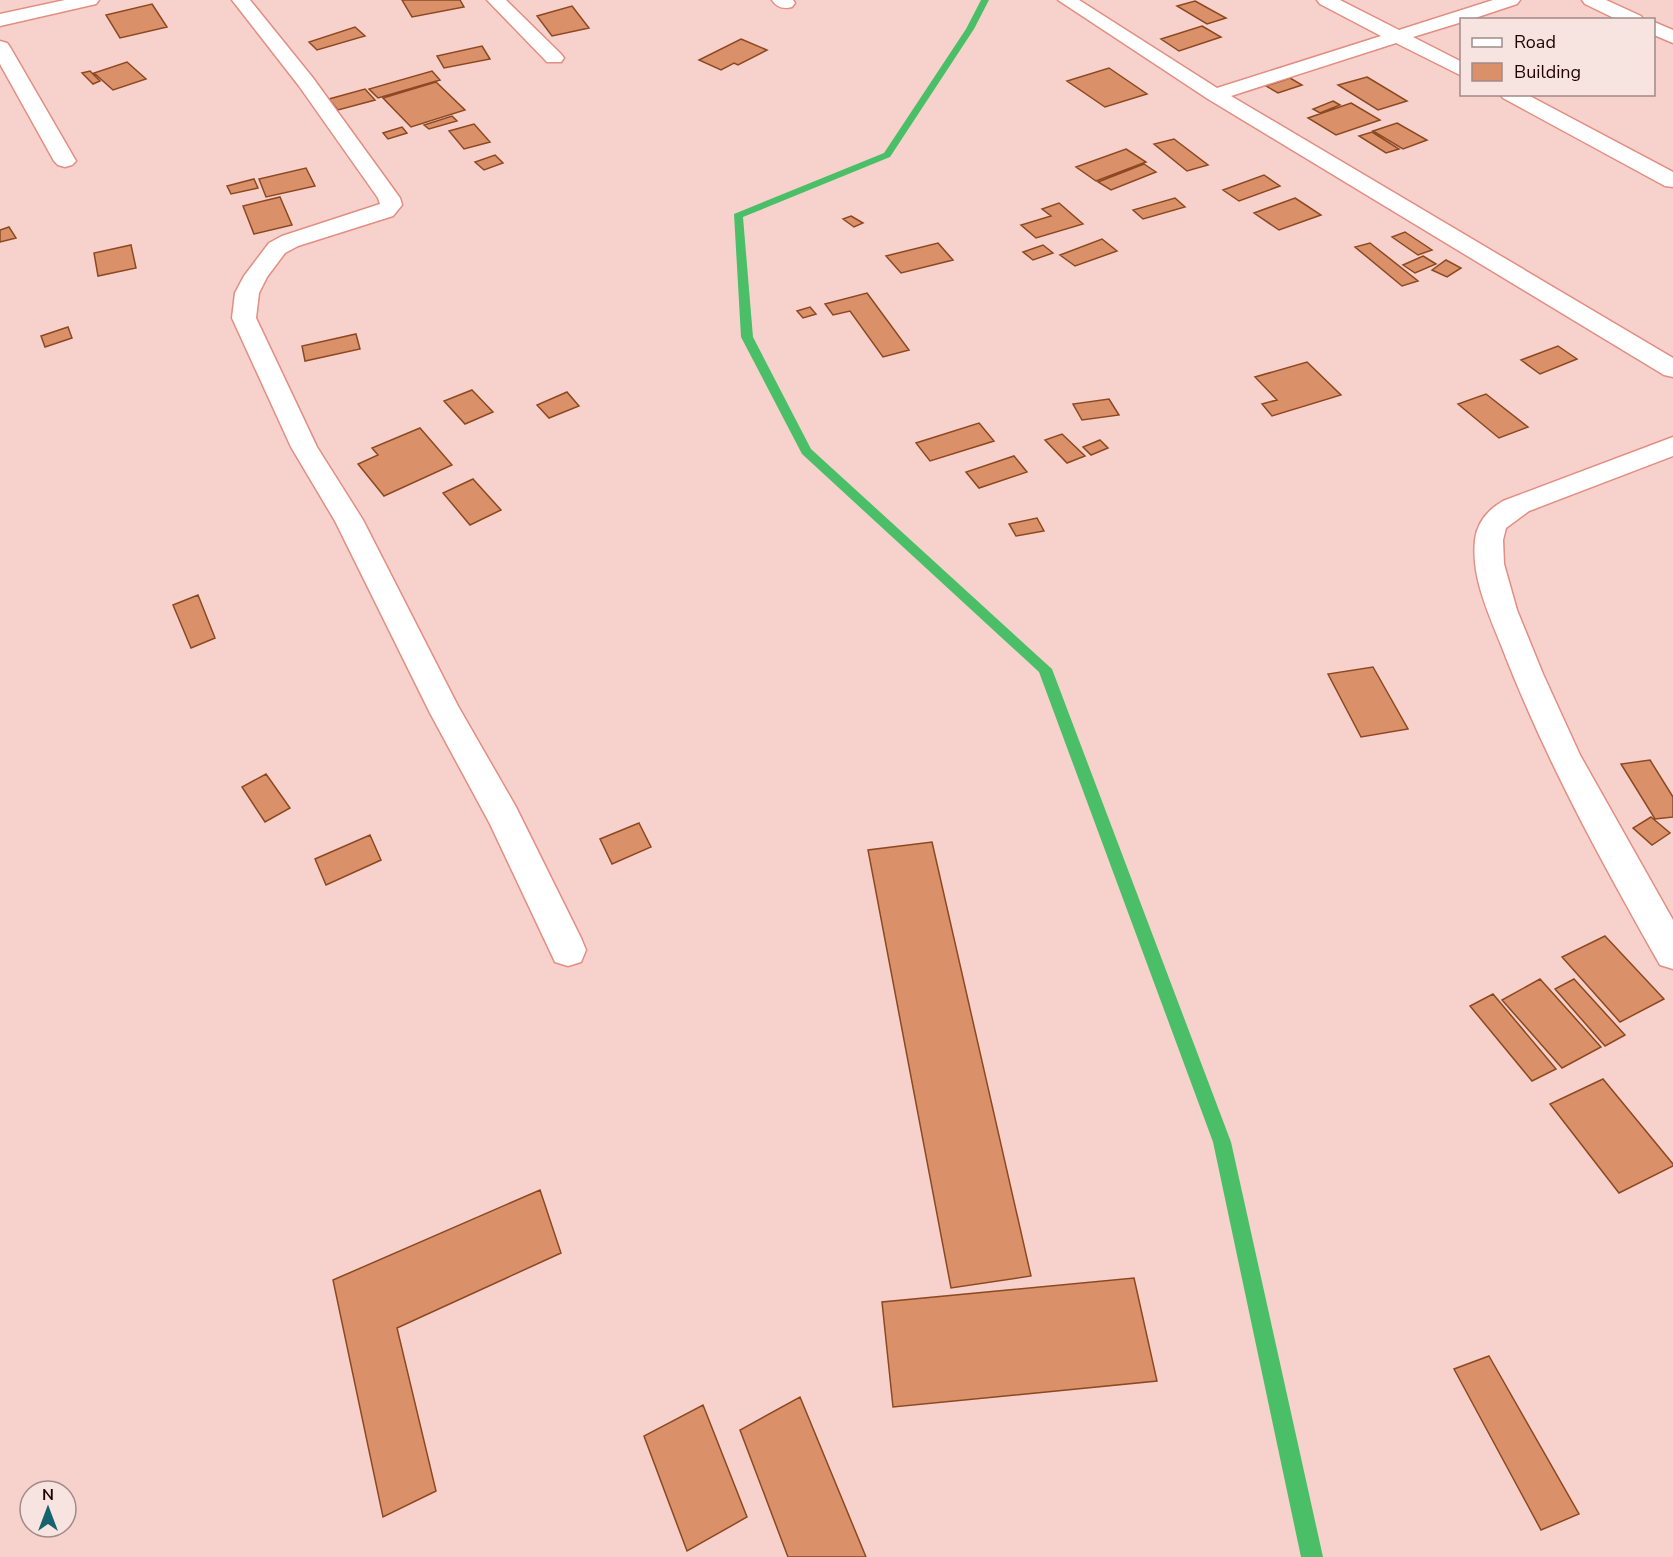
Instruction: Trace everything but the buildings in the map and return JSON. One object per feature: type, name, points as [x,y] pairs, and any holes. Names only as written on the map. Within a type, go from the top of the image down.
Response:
[{"type":"street","points":[[0,20],[90,0]]},
{"type":"street","points":[[241,0],[306,82],[389,198],[391,205],[385,211],[290,241],[277,248],[256,276],[247,293],[244,318],[304,447],[349,520],[446,713],[504,817],[568,950]]},
{"type":"street","points":[[496,0],[554,58]]},
{"type":"street","points":[[1067,0],[1215,95],[1673,369]]},
{"type":"street","points":[[1326,0],[1460,70]]},
{"type":"street","points":[[1215,95],[1511,0]]},
{"type":"street","points":[[1591,0],[1630,18]]},
{"type":"street","points":[[1655,29],[1673,37]]},
{"type":"street","points":[[0,47],[65,161]]},
{"type":"street","points":[[1514,96],[1673,181]]},
{"type":"street","points":[[1673,446],[1519,504],[1497,516],[1489,538],[1489,571],[1532,688],[1611,848],[1673,953]]},
{"type":"waterway","points":[[985,0],[970,29],[887,155],[738,216],[747,337],[806,451],[1045,669],[1222,1142],[1312,1557]]}]
